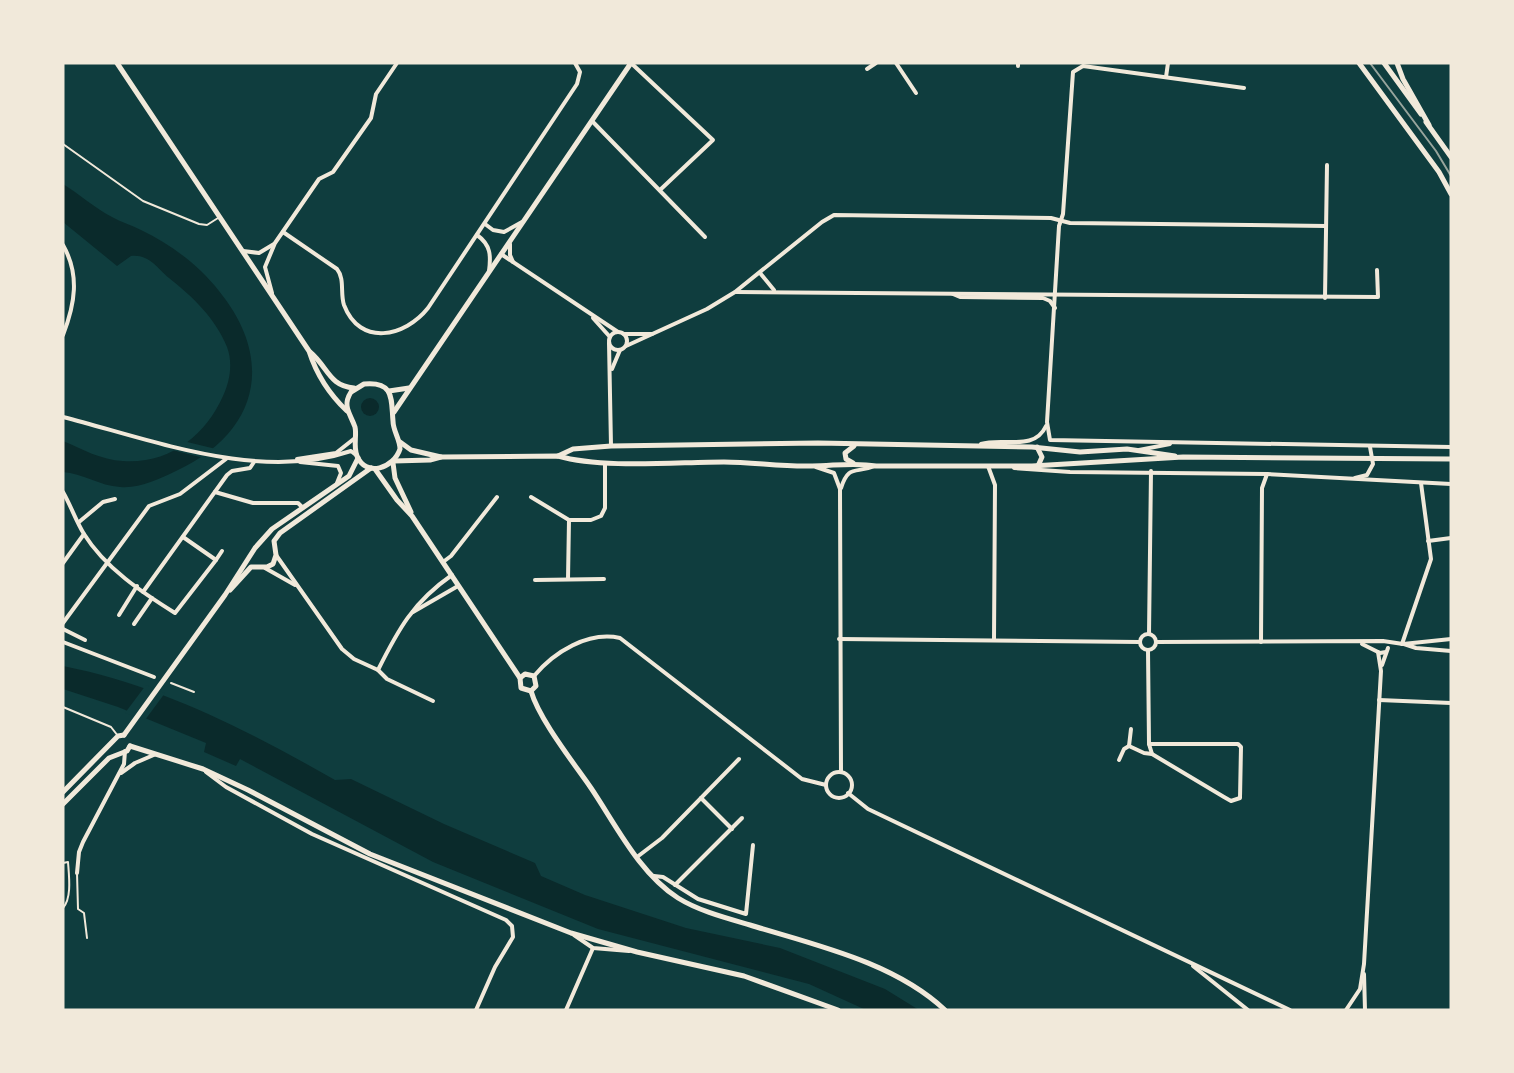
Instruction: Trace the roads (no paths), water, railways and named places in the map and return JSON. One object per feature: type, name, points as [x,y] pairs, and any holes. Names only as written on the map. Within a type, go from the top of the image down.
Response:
[{"type":"main road","points":[[63,792],[121,736],[272,529],[349,476],[357,457],[356,431],[347,411],[328,389],[309,351],[117,63]]},
{"type":"main road","points":[[394,412],[631,63]]},
{"type":"main road","points":[[1359,63],[1439,172],[1451,194]]},
{"type":"main road","points":[[1384,63],[1451,157]]},
{"type":"main road","points":[[1397,63],[1403,79],[1429,125]]},
{"type":"main road","points":[[309,351],[342,387],[354,388],[364,384],[375,384],[389,391],[410,388]]},
{"type":"main road","points":[[347,411],[348,397],[354,388]]},
{"type":"main road","points":[[389,391],[394,412],[394,426],[400,442],[399,453],[393,462],[395,478],[412,516],[520,678],[521,688],[531,691],[543,716],[637,857],[654,876],[677,897],[694,906],[840,953],[918,989],[945,1010]]},
{"type":"main road","points":[[400,442],[411,450],[441,457],[558,456],[576,461],[759,462],[814,466],[855,464],[1038,466],[1183,457],[1451,459]]},
{"type":"main road","points":[[855,445],[845,453],[848,461],[855,464]]},
{"type":"main road","points":[[558,456],[573,449],[611,446],[855,445],[1037,447],[1080,452],[1139,450],[1183,457]]},
{"type":"main road","points":[[1037,447],[1042,457],[1038,466]]},
{"type":"main road","points":[[357,457],[373,468],[412,516]]},
{"type":"main road","points":[[225,596],[251,567],[273,564],[276,553],[274,541],[280,532],[373,468],[393,462],[430,460],[441,457]]},
{"type":"main road","points":[[259,545],[268,544],[276,553]]},
{"type":"main road","points":[[253,552],[253,560],[263,567]]},
{"type":"main road","points":[[520,678],[525,674],[534,676],[537,682],[531,691]]},
{"type":"main road","points":[[121,736],[129,740],[130,746]]},
{"type":"main road","points":[[114,742],[115,748],[122,752]]},
{"type":"main road","points":[[63,804],[109,758],[130,746]]},
{"type":"main road","points":[[130,746],[203,769],[370,854],[572,933],[637,952],[744,976],[838,1010]]},
{"type":"street","points":[[272,294],[265,267],[275,243],[319,179],[333,172],[371,118],[376,94],[397,63]]},
{"type":"street","points":[[282,232],[337,269],[341,276],[343,301],[351,317],[367,329],[384,333],[404,329],[421,317],[577,84],[580,72],[575,63]]},
{"type":"street","points":[[631,63],[713,140],[660,190]]},
{"type":"street","points":[[867,69],[876,63]]},
{"type":"street","points":[[896,63],[916,93]]},
{"type":"street","points":[[1166,77],[1168,63]]},
{"type":"street","points":[[1052,448],[1047,423],[1073,72],[1083,66],[1244,88]]},
{"type":"street","points":[[592,121],[705,237]]},
{"type":"street","points":[[1325,298],[1328,165]]},
{"type":"street","points":[[612,369],[620,350],[707,309],[735,292],[822,222],[834,215],[1047,218],[1081,223],[1326,226]]},
{"type":"street","points":[[485,224],[504,232],[523,222]]},
{"type":"street","points":[[477,235],[488,245],[490,251],[489,272]]},
{"type":"street","points":[[511,238],[510,255],[514,263]]},
{"type":"street","points":[[241,250],[259,253],[275,243]]},
{"type":"street","points":[[63,245],[75,277],[75,294],[63,335]]},
{"type":"street","points":[[501,254],[591,315],[608,323],[618,332],[653,334]]},
{"type":"street","points":[[735,292],[1378,297],[1377,270]]},
{"type":"street","points":[[760,273],[775,291]]},
{"type":"street","points":[[952,294],[960,297],[1043,298],[1050,301],[1055,308]]},
{"type":"street","points":[[591,315],[610,337],[611,446]]},
{"type":"street","points":[[610,337],[618,332]]},
{"type":"street","points":[[624,334],[627,340],[626,346]]},
{"type":"street","points":[[609,344],[614,349],[620,350]]},
{"type":"street","points":[[63,417],[218,456],[254,462],[338,457],[351,451],[357,457]]},
{"type":"street","points":[[976,446],[988,442],[1028,442],[1039,436],[1047,423]]},
{"type":"street","points":[[293,461],[301,457],[336,453],[345,449],[355,438]]},
{"type":"street","points":[[1050,440],[1451,447]]},
{"type":"street","points":[[1139,450],[1173,443]]},
{"type":"street","points":[[1354,478],[1369,473],[1373,464],[1370,447]]},
{"type":"street","points":[[63,623],[149,506],[180,494],[227,458]]},
{"type":"street","points":[[293,461],[333,463],[340,469],[337,483]]},
{"type":"street","points":[[143,592],[231,471],[250,468],[254,462]]},
{"type":"street","points":[[531,497],[569,520],[591,520],[601,516],[605,508],[605,462]]},
{"type":"street","points":[[814,466],[834,473],[840,489],[841,772]]},
{"type":"street","points":[[840,489],[847,473],[876,466]]},
{"type":"street","points":[[988,466],[995,485],[994,640]]},
{"type":"street","points":[[1004,466],[1029,471],[1267,474],[1451,484]]},
{"type":"street","points":[[1149,633],[1151,471]]},
{"type":"street","points":[[1261,642],[1262,488],[1267,474]]},
{"type":"street","points":[[1401,644],[1431,559],[1421,483]]},
{"type":"street","points":[[63,492],[84,534],[108,563],[143,592],[175,613],[222,551]]},
{"type":"street","points":[[215,492],[253,503],[298,502],[302,507]]},
{"type":"street","points":[[442,562],[451,556],[497,497]]},
{"type":"street","points":[[79,522],[103,502],[115,499]]},
{"type":"street","points":[[568,579],[569,520]]},
{"type":"street","points":[[63,563],[84,534]]},
{"type":"street","points":[[183,537],[216,560]]},
{"type":"street","points":[[1428,541],[1451,538]]},
{"type":"street","points":[[276,553],[342,649],[354,659],[378,670],[387,679],[433,701]]},
{"type":"street","points":[[263,567],[298,587]]},
{"type":"street","points":[[378,670],[409,614],[452,576]]},
{"type":"street","points":[[535,580],[604,579]]},
{"type":"street","points":[[118,615],[137,586]]},
{"type":"street","points":[[409,614],[458,586]]},
{"type":"street","points":[[134,624],[152,598]]},
{"type":"street","points":[[63,629],[85,640]]},
{"type":"street","points":[[1149,633],[1155,637],[1156,642],[1154,648],[1148,650],[1143,648],[1140,642],[1143,635],[1149,633]]},
{"type":"street","points":[[534,676],[546,663],[585,640],[607,635],[620,638],[801,779],[826,785],[832,796],[841,797],[848,793],[851,780],[841,772]]},
{"type":"street","points":[[839,639],[1140,642]]},
{"type":"street","points":[[1357,643],[1377,650],[1387,650],[1401,644],[1451,639]]},
{"type":"street","points":[[63,642],[154,677]]},
{"type":"street","points":[[1156,642],[1382,642],[1451,651]]},
{"type":"street","points":[[1365,1010],[1364,964],[1379,700],[1381,671],[1387,650],[1382,642]]},
{"type":"street","points":[[1381,671],[1377,650],[1382,642]]},
{"type":"street","points":[[1148,650],[1149,744],[1152,754]]},
{"type":"street","points":[[1379,700],[1451,703]]},
{"type":"street","points":[[1129,746],[1131,729]]},
{"type":"street","points":[[1129,746],[1152,754],[1231,801],[1240,798],[1241,747],[1238,744],[1149,744]]},
{"type":"street","points":[[1119,760],[1124,749],[1129,746]]},
{"type":"street","points":[[77,873],[79,852],[83,842],[126,758],[122,752]]},
{"type":"street","points":[[118,776],[135,763],[158,753]]},
{"type":"street","points":[[637,857],[662,838],[739,759]]},
{"type":"street","points":[[203,769],[226,787],[312,834],[506,920],[512,926],[513,937],[495,967],[476,1010]]},
{"type":"street","points":[[826,785],[830,775],[841,772]]},
{"type":"street","points":[[848,793],[868,809],[1290,1010]]},
{"type":"street","points":[[701,798],[732,829]]},
{"type":"street","points":[[675,885],[742,818]]},
{"type":"street","points":[[654,876],[663,877],[698,899],[746,914],[753,845]]},
{"type":"street","points":[[572,933],[593,948],[637,952]]},
{"type":"street","points":[[566,1010],[593,948]]},
{"type":"street","points":[[1190,964],[1248,1010]]},
{"type":"street","points":[[1346,1010],[1360,990],[1364,964]]},
{"type":"lane","points":[[63,144],[143,201],[199,224],[207,225],[219,218]]},
{"type":"lane","points":[[171,683],[194,692]]},
{"type":"lane","points":[[63,707],[111,727],[121,736]]},
{"type":"lane","points":[[63,863],[68,862],[69,879],[68,903],[63,908]]},
{"type":"lane","points":[[77,873],[77,903],[78,909],[84,913],[87,938]]},
{"type":"water","points":[[63,184],[106,213],[163,242],[193,264],[219,291],[237,317],[248,343],[252,369],[250,393],[241,416],[225,437],[204,455],[170,474],[141,485],[113,486],[63,472],[63,441],[107,459],[123,461],[156,458],[171,452],[196,435],[215,410],[229,378],[229,353],[217,327],[202,309],[148,259],[131,256],[117,266],[63,222]]},
{"type":"water","points":[[370,398],[376,401],[379,407],[376,413],[370,416],[364,413],[361,407],[364,401]]},
{"type":"water","points":[[63,666],[134,685],[203,712],[270,744],[335,780],[351,779],[444,824],[535,863],[541,876],[585,895],[686,928],[780,948],[885,989],[919,1010],[866,1010],[809,984],[598,929],[433,862],[240,759],[236,766],[204,752],[206,743],[118,707],[63,689]]},
{"type":"railway","points":[[1370,63],[1436,151],[1451,176]]}]
